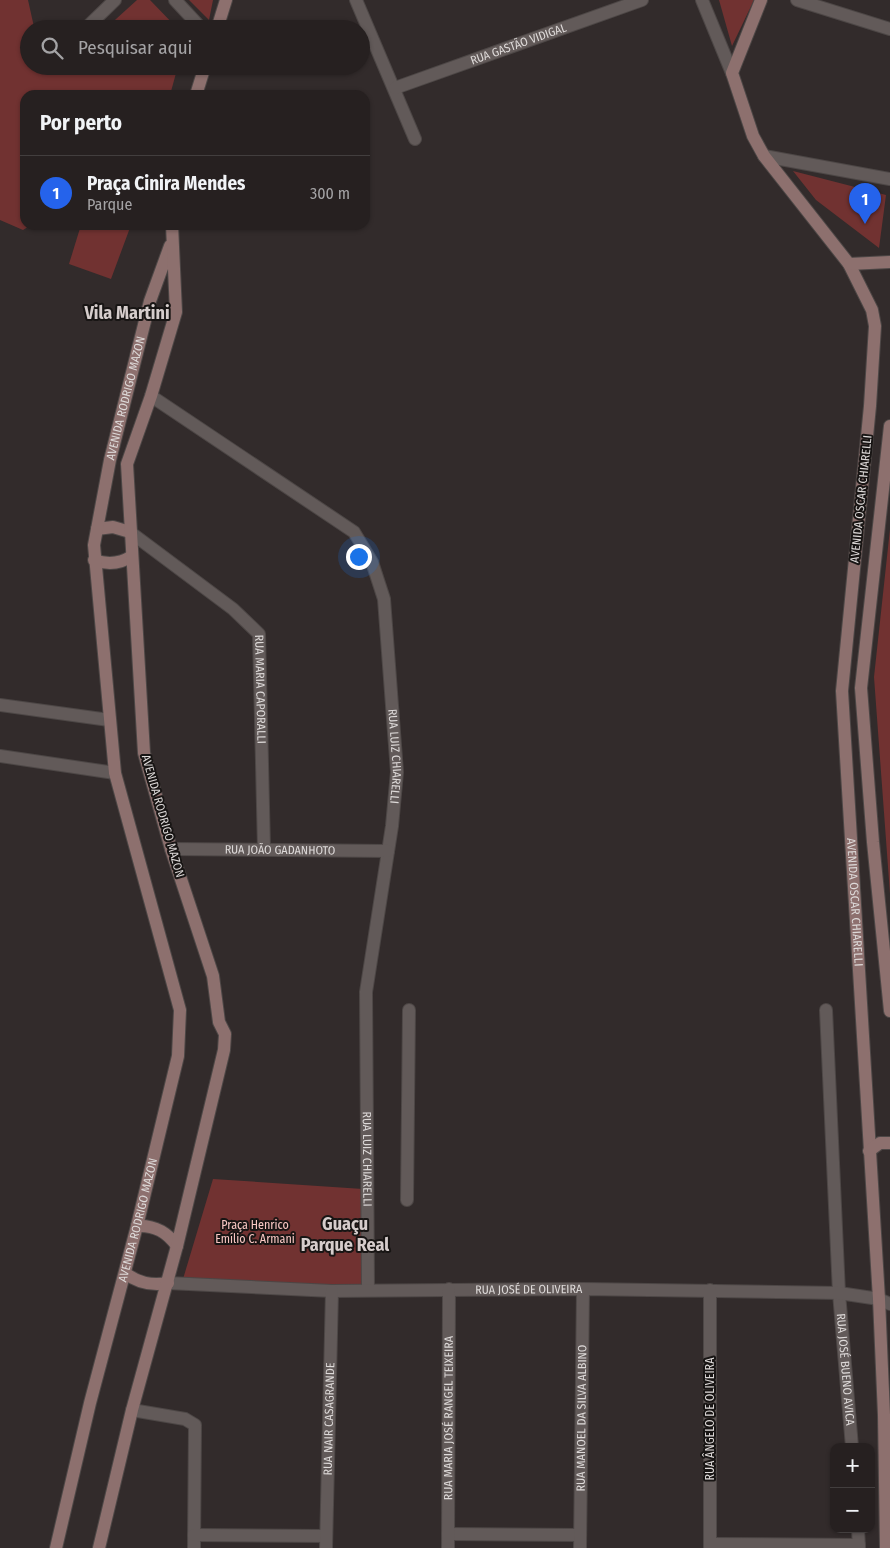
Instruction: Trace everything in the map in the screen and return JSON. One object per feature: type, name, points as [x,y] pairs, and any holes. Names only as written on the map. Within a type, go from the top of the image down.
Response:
[{"type":"street","points":[[94,20],[115,0]]},
{"type":"street","points":[[176,0],[194,20]]},
{"type":"street","points":[[220,20],[226,0]]},
{"type":"street","points":[[356,0],[365,20]]},
{"type":"street","name":"RUA GASTÃO VIDIGAL","points":[[395,88],[642,0]]},
{"type":"street","points":[[702,0],[732,73]]},
{"type":"street","points":[[732,73],[761,0]]},
{"type":"street","points":[[797,0],[890,29]]},
{"type":"street","points":[[370,32],[415,139]]},
{"type":"street","name":"AVENIDA OSCAR CHIARELLI","points":[[732,73],[753,136],[764,156],[849,264],[872,310],[875,326],[870,406],[842,691],[869,1151],[884,1302],[886,1548]]},
{"type":"street","points":[[198,90],[202,75]]},
{"type":"street","points":[[764,156],[890,180]]},
{"type":"street","points":[[172,230],[172,241]]},
{"type":"street","name":"AVENIDA RODRIGO MAZON","points":[[100,1548],[132,1410],[177,1246],[224,1050],[225,1034],[218,1022],[213,976],[171,849],[144,754],[127,464],[151,396],[176,312],[172,241]]},
{"type":"street","name":"AVENIDA RODRIGO MAZON","points":[[56,1548],[90,1403],[137,1226],[176,1065],[180,1010],[115,773],[94,560],[96,529],[110,460],[150,301],[172,241]]},
{"type":"street","points":[[849,264],[890,262]]},
{"type":"street","name":"RUA LUIZ CHIARELLI","points":[[151,396],[354,532],[372,562],[384,599],[397,772],[392,826],[366,992],[368,1290]]},
{"type":"street","name":"AVENIDA OSCAR CHIARELLI","points":[[890,426],[861,688],[873,842],[890,1010]]},
{"type":"street","points":[[96,529],[113,527],[130,532]]},
{"type":"street","name":"RUA MARIA CAPORALLI","points":[[130,532],[233,609],[259,634],[264,849]]},
{"type":"street","points":[[94,560],[116,563],[132,556]]},
{"type":"street","points":[[0,705],[109,720]]},
{"type":"street","points":[[0,756],[115,773]]},
{"type":"street","name":"RUA JOÃO GADANHOTO","points":[[171,849],[388,851]]},
{"type":"street","points":[[407,1200],[409,1010]]},
{"type":"street","name":"RUA JOSÉ BUENO AVICA","points":[[826,1010],[839,1293],[852,1443]]},
{"type":"street","points":[[869,1151],[880,1144],[890,1143]]},
{"type":"street","points":[[137,1226],[159,1230],[166,1234],[177,1246]]},
{"type":"street","points":[[125,1273],[140,1282],[158,1285],[168,1283]]},
{"type":"street","name":"RUA JOSÉ DE OLIVEIRA","points":[[168,1283],[332,1291],[583,1289],[839,1293],[884,1302]]},
{"type":"street","name":"RUA MARIA JOSÉ RANGEL TEIXEIRA","points":[[448,1548],[449,1289]]},
{"type":"street","name":"RUA MANOEL DA SILVA ALBINO","points":[[580,1548],[583,1289]]},
{"type":"street","name":"RUA ÂNGELO DE OLIVEIRA","points":[[710,1290],[710,1546]]},
{"type":"street","name":"RUA NAIR CASAGRANDE","points":[[326,1542],[332,1291]]},
{"type":"street","points":[[132,1410],[185,1419],[195,1425],[194,1542],[326,1542]]},
{"type":"street","points":[[710,1546],[859,1546],[858,1533]]},
{"type":"street","points":[[448,1534],[580,1535]]},
{"type":"green space","points":[[0,0],[28,0],[32,20],[20,20],[20,75],[176,75],[171,90],[20,90],[20,229],[0,220]]},
{"type":"green space","points":[[137,0],[150,0],[169,20],[115,20]]},
{"type":"green space","points":[[189,0],[213,0],[209,20]]},
{"type":"green space","points":[[719,0],[754,0],[732,46]]},
{"type":"green space","points":[[793,171],[886,195],[879,248],[816,200]]},
{"type":"green space","points":[[79,230],[129,230],[111,279],[69,264]]},
{"type":"green space","points":[[890,529],[890,894],[874,677]]},
{"type":"green space","name":"Praça Henrico Emílio C. Armani","points":[[213,1179],[363,1189],[364,1286],[183,1279]]},
{"type":"place","name":"Praça Cinira Mendes","points":[[865,224]]},
{"type":"district","name":"Vila Martini","points":[[127,313]]},
{"type":"district","name":"Guaçu Parque Real","points":[[345,1234]]}]
